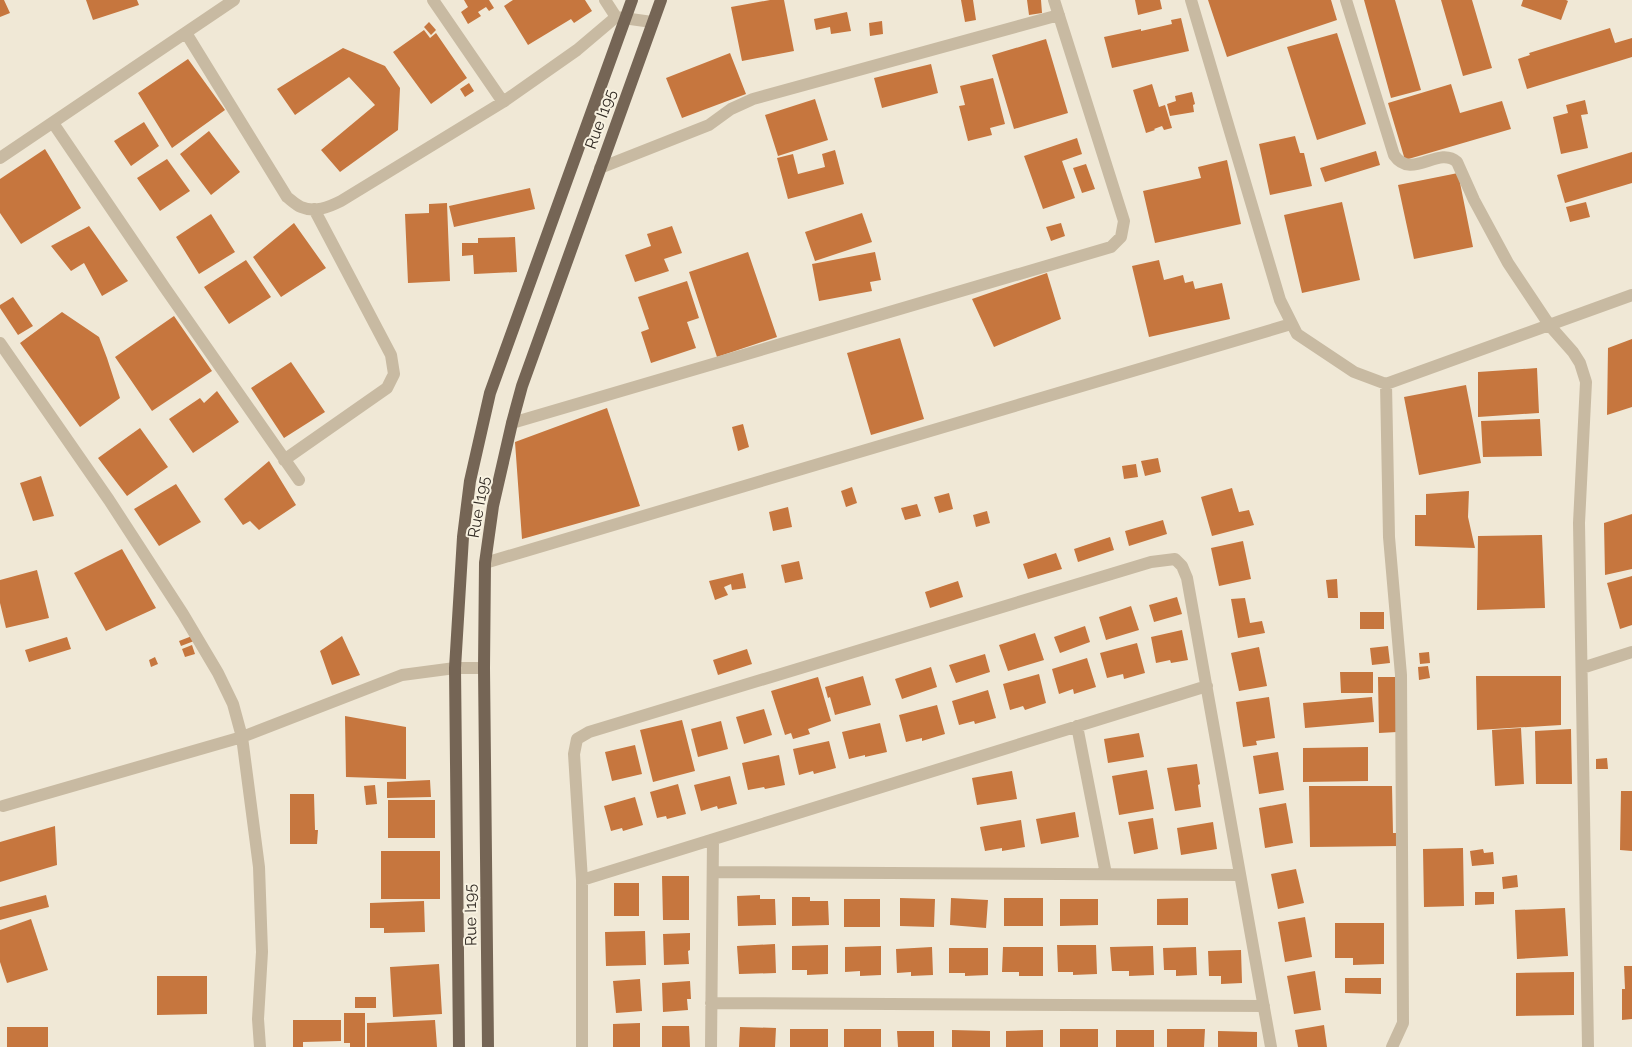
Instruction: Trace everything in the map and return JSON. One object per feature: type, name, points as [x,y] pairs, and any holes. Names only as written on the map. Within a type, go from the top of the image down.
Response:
[{"type":"main road","name":"Rue I195","points":[[459,1047],[455,668],[463,537],[470,481],[490,394],[620,18],[632,0]]},
{"type":"main road","name":"Rue I195","points":[[488,1047],[484,668],[485,563],[494,506],[522,386],[660,0]]},
{"type":"street","points":[[0,158],[234,0]]},
{"type":"street","points":[[433,0],[503,102]]},
{"type":"street","points":[[605,0],[620,18],[652,22]]},
{"type":"street","points":[[512,423],[1111,247],[1121,237],[1124,221],[1054,0]]},
{"type":"street","points":[[1191,0],[1280,300],[1296,334],[1346,368],[1386,384],[1632,296]]},
{"type":"street","points":[[1346,0],[1394,155],[1399,163],[1409,166],[1444,157],[1452,158],[1456,162],[1508,263],[1550,326],[1573,352],[1580,364],[1586,382],[1579,523],[1588,1047]]},
{"type":"street","points":[[600,168],[709,125],[731,108],[753,99],[1059,15]]},
{"type":"street","points":[[186,33],[287,197],[301,207],[314,209],[327,208],[341,201],[503,102],[620,18]]},
{"type":"street","points":[[54,123],[171,297],[298,480]]},
{"type":"street","points":[[284,460],[387,388],[394,374],[391,355],[314,209]]},
{"type":"street","points":[[485,563],[1291,324]]},
{"type":"street","points":[[0,343],[109,500],[183,614],[218,673],[233,704],[242,737],[259,867],[262,952],[258,1019],[260,1047]]},
{"type":"street","points":[[1386,384],[1389,537],[1401,674],[1402,732],[1403,1023],[1392,1047]]},
{"type":"street","points":[[582,1047],[582,880],[574,754],[577,739],[589,732],[1165,559],[1175,559],[1182,566],[1187,578],[1271,1047]]},
{"type":"street","points":[[1582,668],[1632,652]]},
{"type":"street","points":[[1,804],[242,737],[402,675],[455,668],[484,668]]},
{"type":"street","points":[[582,880],[1207,686]]},
{"type":"street","points":[[1077,726],[1106,874]]},
{"type":"street","points":[[711,1047],[713,840]]},
{"type":"street","points":[[713,872],[1239,875]]},
{"type":"street","points":[[711,1003],[1264,1006]]},
{"type":"building","points":[[0,0],[4,0],[10,13],[0,17]]},
{"type":"building","points":[[86,0],[137,0],[139,5],[93,20]]},
{"type":"building","points":[[464,0],[489,0],[494,8],[489,11],[486,7],[478,12],[481,16],[468,24],[461,12],[468,7]]},
{"type":"building","points":[[513,0],[585,0],[592,11],[574,23],[571,19],[528,45],[504,6]]},
{"type":"building","points":[[770,0],[784,0],[794,51],[742,61],[731,7]]},
{"type":"building","points":[[961,0],[973,0],[976,20],[965,22]]},
{"type":"building","points":[[1027,0],[1041,0],[1042,13],[1029,15]]},
{"type":"building","points":[[1135,0],[1160,0],[1162,9],[1138,15]]},
{"type":"building","points":[[1208,0],[1331,0],[1337,20],[1227,57]]},
{"type":"building","points":[[1364,0],[1395,0],[1421,90],[1391,98]]},
{"type":"building","points":[[1441,0],[1472,0],[1492,68],[1463,76]]},
{"type":"building","points":[[1523,0],[1568,1],[1561,20],[1521,6]]},
{"type":"building","points":[[847,12],[851,31],[831,34],[830,27],[816,30],[814,19]]},
{"type":"building","points":[[1181,18],[1189,51],[1112,68],[1104,37],[1172,24],[1171,20]]},
{"type":"building","points":[[882,21],[883,34],[870,36],[869,23]]},
{"type":"building","points":[[429,22],[436,30],[431,35],[424,27]]},
{"type":"building","points":[[1610,28],[1615,43],[1632,38],[1632,57],[1527,89],[1518,59],[1530,55],[1529,53]]},
{"type":"building","points":[[424,30],[430,38],[436,33],[467,78],[431,104],[393,52]]},
{"type":"building","points":[[1337,33],[1366,124],[1317,140],[1287,47]]},
{"type":"building","points":[[1046,39],[1068,113],[1014,129],[992,55]]},
{"type":"building","points":[[343,48],[385,66],[400,88],[398,130],[340,172],[321,150],[375,105],[349,77],[295,115],[277,89]]},
{"type":"building","points":[[730,53],[746,94],[682,118],[666,78]]},
{"type":"building","points":[[188,59],[225,110],[172,148],[138,93]]},
{"type":"building","points":[[931,64],[938,93],[882,108],[874,78]]},
{"type":"building","points":[[993,78],[1005,124],[990,128],[992,135],[968,141],[959,106],[965,105],[960,86]]},
{"type":"building","points":[[469,83],[474,91],[465,97],[460,89]]},
{"type":"building","points":[[1152,84],[1159,107],[1165,105],[1172,128],[1164,130],[1162,126],[1146,133],[1133,90]]},
{"type":"building","points":[[1451,84],[1460,113],[1502,101],[1511,129],[1405,160],[1388,103]]},
{"type":"building","points":[[1192,92],[1195,104],[1193,105],[1194,112],[1170,116],[1167,104],[1176,101],[1175,96]]},
{"type":"building","points":[[815,99],[828,140],[778,156],[765,115]]},
{"type":"building","points":[[1585,100],[1588,114],[1581,115],[1588,148],[1561,154],[1553,117],[1568,113],[1566,105]]},
{"type":"building","points":[[144,122],[159,146],[131,166],[114,141]]},
{"type":"building","points":[[209,131],[240,172],[211,195],[180,154]]},
{"type":"building","points":[[1295,136],[1300,153],[1304,153],[1312,186],[1270,195],[1259,144]]},
{"type":"building","points":[[1077,138],[1082,154],[1062,161],[1075,198],[1043,209],[1024,156]]},
{"type":"building","points":[[45,149],[81,208],[21,244],[0,213],[0,179]]},
{"type":"building","points":[[835,150],[844,184],[788,199],[777,158],[793,154],[798,174],[825,167],[822,154]]},
{"type":"building","points":[[1376,151],[1380,165],[1325,182],[1320,168]]},
{"type":"building","points":[[1632,152],[1632,183],[1565,203],[1557,175]]},
{"type":"building","points":[[167,159],[190,191],[160,211],[137,178]]},
{"type":"building","points":[[1227,160],[1241,224],[1155,243],[1143,191],[1201,178],[1198,167]]},
{"type":"building","points":[[1086,164],[1095,189],[1082,193],[1073,168]]},
{"type":"building","points":[[1458,173],[1473,247],[1414,259],[1398,185]]},
{"type":"building","points":[[530,188],[535,209],[454,227],[449,206]]},
{"type":"building","points":[[1342,202],[1360,280],[1302,293],[1284,215]]},
{"type":"building","points":[[1586,202],[1590,217],[1570,222],[1566,207]]},
{"type":"building","points":[[447,203],[450,281],[408,283],[405,214],[429,213],[429,204]]},
{"type":"building","points":[[862,213],[872,242],[815,261],[805,232]]},
{"type":"building","points":[[211,214],[235,252],[199,274],[176,237]]},
{"type":"building","points":[[294,223],[326,268],[281,297],[253,257]]},
{"type":"building","points":[[1061,223],[1065,236],[1051,241],[1046,227]]},
{"type":"building","points":[[89,226],[128,281],[102,296],[84,263],[71,271],[51,246]]},
{"type":"building","points":[[672,226],[682,253],[664,259],[669,271],[635,282],[625,255],[651,246],[647,234]]},
{"type":"building","points":[[515,237],[517,272],[474,274],[473,255],[462,256],[462,243],[478,243],[478,238]]},
{"type":"building","points":[[748,252],[777,337],[717,357],[689,272]]},
{"type":"building","points":[[875,252],[881,280],[870,282],[872,291],[819,301],[812,264]]},
{"type":"building","points":[[246,260],[271,297],[229,324],[204,287]]},
{"type":"building","points":[[1159,260],[1164,280],[1183,275],[1185,283],[1193,281],[1195,289],[1222,283],[1230,319],[1149,337],[1132,266]]},
{"type":"building","points":[[1047,273],[1061,319],[994,347],[972,299]]},
{"type":"building","points":[[687,281],[699,318],[687,322],[696,348],[651,363],[641,332],[649,329],[638,297]]},
{"type":"building","points":[[13,297],[33,326],[18,335],[0,308],[0,305]]},
{"type":"building","points":[[62,312],[99,337],[120,398],[80,427],[20,343]]},
{"type":"building","points":[[174,316],[212,371],[152,411],[115,357]]},
{"type":"building","points":[[900,338],[924,419],[871,435],[847,353]]},
{"type":"building","points":[[1632,339],[1632,407],[1607,415],[1608,348]]},
{"type":"building","points":[[291,362],[325,412],[284,438],[251,388]]},
{"type":"building","points":[[1537,368],[1539,413],[1478,417],[1478,372]]},
{"type":"building","points":[[1466,385],[1481,463],[1419,475],[1404,397]]},
{"type":"building","points":[[217,391],[239,422],[193,453],[169,419],[200,398],[204,403]]},
{"type":"building","points":[[607,408],[640,506],[522,539],[515,442]]},
{"type":"building","points":[[1540,419],[1542,456],[1483,457],[1481,421]]},
{"type":"building","points":[[743,424],[749,447],[738,451],[732,427]]},
{"type":"building","points":[[140,428],[168,467],[127,496],[98,458]]},
{"type":"building","points":[[1158,458],[1161,472],[1145,476],[1141,461]]},
{"type":"building","points":[[269,461],[296,505],[259,530],[250,521],[243,525],[224,499]]},
{"type":"building","points":[[1136,464],[1138,477],[1124,479],[1122,466]]},
{"type":"building","points":[[41,476],[54,516],[33,521],[20,483]]},
{"type":"building","points":[[176,484],[201,522],[159,546],[134,509]]},
{"type":"building","points":[[852,487],[857,503],[846,507],[841,491]]},
{"type":"building","points":[[1232,488],[1239,512],[1249,510],[1254,525],[1212,536],[1201,497]]},
{"type":"building","points":[[1469,491],[1468,517],[1475,548],[1415,546],[1415,515],[1426,515],[1426,494]]},
{"type":"building","points":[[949,493],[953,509],[939,513],[934,497]]},
{"type":"building","points":[[917,504],[921,516],[905,520],[901,508]]},
{"type":"building","points":[[788,507],[792,527],[773,531],[769,512]]},
{"type":"building","points":[[987,511],[990,523],[976,527],[973,515]]},
{"type":"building","points":[[1632,514],[1632,569],[1605,575],[1604,523]]},
{"type":"building","points":[[1163,520],[1167,534],[1129,546],[1125,531]]},
{"type":"building","points":[[1542,535],[1545,608],[1477,610],[1478,536]]},
{"type":"building","points":[[1110,537],[1114,550],[1078,562],[1074,549]]},
{"type":"building","points":[[1243,541],[1251,579],[1219,586],[1211,548]]},
{"type":"building","points":[[122,549],[156,608],[106,631],[74,573]]},
{"type":"building","points":[[1056,553],[1062,569],[1028,579],[1023,564]]},
{"type":"building","points":[[799,561],[803,579],[785,583],[781,565]]},
{"type":"building","points":[[37,570],[49,618],[6,628],[0,603],[0,580]]},
{"type":"building","points":[[743,573],[746,588],[732,590],[731,584],[724,587],[728,595],[715,600],[709,581]]},
{"type":"building","points":[[1632,576],[1632,625],[1620,629],[1607,583]]},
{"type":"building","points":[[1337,579],[1338,598],[1328,598],[1326,580]]},
{"type":"building","points":[[958,581],[963,597],[930,608],[925,592]]},
{"type":"building","points":[[1177,597],[1182,614],[1154,622],[1149,605]]},
{"type":"building","points":[[1245,598],[1250,623],[1262,621],[1265,633],[1238,638],[1231,599]]},
{"type":"building","points":[[1131,606],[1139,630],[1106,640],[1099,617]]},
{"type":"building","points":[[1360,612],[1384,612],[1384,629],[1360,629]]},
{"type":"building","points":[[1085,626],[1090,642],[1060,653],[1054,637]]},
{"type":"building","points":[[1182,630],[1188,660],[1171,663],[1170,660],[1156,663],[1151,637]]},
{"type":"building","points":[[1035,633],[1044,660],[1008,671],[999,645]]},
{"type":"building","points":[[192,636],[194,641],[181,646],[179,641]]},
{"type":"building","points":[[342,636],[360,675],[332,685],[320,651]]},
{"type":"building","points":[[67,637],[71,649],[29,662],[25,650]]},
{"type":"building","points":[[1137,643],[1145,673],[1124,679],[1123,674],[1107,678],[1100,653]]},
{"type":"building","points":[[192,645],[195,654],[185,657],[182,649]]},
{"type":"building","points":[[1388,646],[1390,663],[1372,665],[1370,648]]},
{"type":"building","points":[[1259,647],[1267,686],[1239,691],[1231,653]]},
{"type":"building","points":[[747,649],[752,664],[718,675],[713,660]]},
{"type":"building","points":[[1429,652],[1430,663],[1420,664],[1419,653]]},
{"type":"building","points":[[985,654],[990,672],[956,683],[949,665]]},
{"type":"building","points":[[155,657],[158,664],[151,667],[149,660]]},
{"type":"building","points":[[1087,658],[1096,687],[1074,694],[1073,689],[1059,694],[1052,669]]},
{"type":"building","points":[[1428,666],[1430,678],[1419,680],[1418,667]]},
{"type":"building","points":[[931,667],[937,687],[902,699],[895,679]]},
{"type":"building","points":[[1340,672],[1373,672],[1373,693],[1341,693]]},
{"type":"building","points":[[1039,674],[1046,703],[1025,710],[1023,706],[1010,710],[1003,684]]},
{"type":"building","points":[[863,676],[871,705],[835,715],[825,687]]},
{"type":"building","points":[[1476,676],[1561,676],[1561,725],[1477,730]]},
{"type":"building","points":[[818,677],[831,721],[808,729],[810,734],[793,739],[791,733],[785,735],[771,691]]},
{"type":"building","points":[[1378,677],[1396,677],[1397,732],[1379,733]]},
{"type":"building","points":[[988,690],[996,718],[975,724],[974,721],[959,725],[952,701]]},
{"type":"building","points":[[1269,697],[1275,738],[1256,741],[1257,745],[1243,747],[1236,702]]},
{"type":"building","points":[[1372,697],[1374,722],[1305,728],[1303,703]]},
{"type":"building","points":[[937,705],[945,734],[922,741],[922,738],[906,742],[899,715]]},
{"type":"building","points":[[764,709],[772,735],[744,744],[736,717]]},
{"type":"building","points":[[345,716],[406,727],[406,779],[346,777]]},
{"type":"building","points":[[682,720],[695,771],[653,782],[640,730]]},
{"type":"building","points":[[721,721],[728,749],[698,757],[691,729]]},
{"type":"building","points":[[880,723],[887,752],[849,759],[842,732]]},
{"type":"building","points":[[1521,728],[1524,784],[1495,786],[1492,730]]},
{"type":"building","points":[[1571,729],[1572,784],[1536,784],[1535,731]]},
{"type":"building","points":[[1139,733],[1144,757],[1108,763],[1104,739]]},
{"type":"building","points":[[829,741],[836,768],[814,774],[813,771],[799,775],[793,749]]},
{"type":"building","points":[[635,745],[642,774],[612,781],[605,752]]},
{"type":"building","points":[[1368,747],[1368,781],[1303,782],[1303,748]]},
{"type":"building","points":[[1278,752],[1284,790],[1259,794],[1253,756]]},
{"type":"building","points":[[779,755],[785,785],[748,790],[742,763]]},
{"type":"building","points":[[1607,758],[1608,769],[1596,769],[1596,759]]},
{"type":"building","points":[[1197,764],[1201,807],[1175,811],[1167,768]]},
{"type":"building","points":[[1147,770],[1154,809],[1119,815],[1112,776]]},
{"type":"building","points":[[1012,771],[1017,799],[977,805],[972,778]]},
{"type":"building","points":[[730,776],[737,804],[718,809],[717,806],[701,811],[694,785]]},
{"type":"building","points":[[430,780],[431,797],[387,798],[387,782]]},
{"type":"building","points":[[678,784],[686,814],[667,819],[666,816],[657,818],[650,792]]},
{"type":"building","points":[[375,785],[377,804],[366,805],[364,786]]},
{"type":"building","points":[[1309,786],[1392,786],[1393,833],[1398,833],[1399,846],[1310,847]]},
{"type":"building","points":[[1621,791],[1632,791],[1632,851],[1620,850]]},
{"type":"building","points":[[290,794],[314,794],[315,830],[318,830],[317,844],[290,844]]},
{"type":"building","points":[[635,797],[643,825],[623,831],[622,828],[611,831],[604,806]]},
{"type":"building","points":[[388,800],[435,800],[435,838],[388,838]]},
{"type":"building","points":[[1286,803],[1293,843],[1265,848],[1259,808]]},
{"type":"building","points":[[1075,812],[1079,837],[1041,844],[1036,819]]},
{"type":"building","points":[[1153,818],[1158,849],[1134,854],[1128,822]]},
{"type":"building","points":[[1021,820],[1025,847],[1002,851],[1002,848],[985,851],[980,827]]},
{"type":"building","points":[[1213,822],[1217,849],[1181,855],[1177,828]]},
{"type":"building","points":[[55,826],[57,865],[0,882],[0,842]]},
{"type":"building","points":[[1463,848],[1464,906],[1424,907],[1423,849]]},
{"type":"building","points":[[1483,849],[1484,853],[1493,852],[1494,864],[1472,866],[1470,851]]},
{"type":"building","points":[[381,851],[440,851],[440,899],[381,899]]},
{"type":"building","points":[[1296,869],[1304,903],[1278,909],[1271,874]]},
{"type":"building","points":[[1517,875],[1518,887],[1503,889],[1502,877]]},
{"type":"building","points":[[662,876],[689,876],[689,920],[663,920]]},
{"type":"building","points":[[614,883],[639,883],[639,916],[614,916]]},
{"type":"building","points":[[1475,892],[1494,892],[1494,904],[1475,905]]},
{"type":"building","points":[[46,895],[49,907],[0,920],[0,907]]},
{"type":"building","points":[[760,895],[760,899],[775,899],[776,925],[738,926],[737,896]]},
{"type":"building","points":[[792,897],[810,897],[810,901],[828,901],[829,925],[792,926]]},
{"type":"building","points":[[900,898],[935,899],[934,927],[900,926]]},
{"type":"building","points":[[951,898],[988,900],[986,928],[950,925]]},
{"type":"building","points":[[1004,898],[1043,898],[1043,926],[1004,926]]},
{"type":"building","points":[[1188,898],[1188,925],[1157,925],[1157,899]]},
{"type":"building","points":[[844,899],[880,899],[880,927],[844,927]]},
{"type":"building","points":[[1060,899],[1098,899],[1098,925],[1060,926]]},
{"type":"building","points":[[424,901],[425,932],[384,933],[384,928],[370,928],[370,903]]},
{"type":"building","points":[[1565,908],[1568,956],[1517,959],[1515,910]]},
{"type":"building","points":[[1305,917],[1312,957],[1285,962],[1278,922]]},
{"type":"building","points":[[31,919],[48,970],[7,983],[0,962],[0,930]]},
{"type":"building","points":[[1335,923],[1384,923],[1384,964],[1353,965],[1353,958],[1335,958]]},
{"type":"building","points":[[645,931],[646,965],[606,966],[605,932]]},
{"type":"building","points":[[690,933],[689,964],[664,965],[663,934]]},
{"type":"building","points":[[775,944],[776,973],[739,974],[737,946]]},
{"type":"building","points":[[828,945],[828,974],[807,975],[807,970],[792,970],[792,946]]},
{"type":"building","points":[[1057,945],[1096,945],[1097,974],[1073,975],[1073,972],[1058,972]]},
{"type":"building","points":[[881,946],[881,975],[860,976],[860,971],[845,972],[845,947]]},
{"type":"building","points":[[1153,946],[1154,975],[1129,976],[1129,971],[1112,971],[1110,947]]},
{"type":"building","points":[[932,947],[933,975],[911,976],[911,972],[897,973],[896,949]]},
{"type":"building","points":[[1003,947],[1043,947],[1043,976],[1019,976],[1019,972],[1002,972]]},
{"type":"building","points":[[1196,947],[1197,975],[1176,976],[1176,970],[1164,970],[1163,948]]},
{"type":"building","points":[[949,948],[988,948],[988,975],[965,976],[965,973],[949,973]]},
{"type":"building","points":[[1241,950],[1242,983],[1221,984],[1221,976],[1209,976],[1208,951]]},
{"type":"building","points":[[439,964],[442,1014],[393,1017],[390,967]]},
{"type":"building","points":[[1624,966],[1632,966],[1632,1019],[1622,1020],[1622,989],[1625,989]]},
{"type":"building","points":[[1315,971],[1321,1010],[1294,1014],[1287,976]]},
{"type":"building","points":[[1574,972],[1574,1015],[1516,1016],[1516,973]]},
{"type":"building","points":[[157,976],[207,976],[207,1014],[157,1015]]},
{"type":"building","points":[[1345,978],[1381,978],[1381,994],[1345,993]]},
{"type":"building","points":[[640,979],[642,1011],[616,1013],[613,981]]},
{"type":"building","points":[[690,981],[691,999],[687,999],[688,1010],[663,1012],[662,983]]},
{"type":"building","points":[[355,997],[376,997],[376,1008],[355,1008]]},
{"type":"building","points":[[344,1013],[365,1013],[365,1047],[350,1047],[350,1043],[344,1043]]},
{"type":"building","points":[[293,1020],[341,1020],[341,1041],[303,1042],[303,1047],[293,1047]]},
{"type":"building","points":[[435,1020],[437,1047],[367,1047],[367,1023]]},
{"type":"building","points":[[640,1023],[640,1047],[613,1047],[613,1024]]},
{"type":"building","points":[[1324,1025],[1327,1047],[1298,1047],[1295,1030]]},
{"type":"building","points":[[662,1026],[689,1026],[690,1047],[662,1047]]},
{"type":"building","points":[[7,1027],[48,1027],[48,1047],[7,1047]]},
{"type":"building","points":[[740,1027],[776,1028],[775,1047],[739,1047]]},
{"type":"building","points":[[790,1029],[828,1029],[828,1047],[790,1047]]},
{"type":"building","points":[[844,1029],[881,1029],[881,1047],[844,1047]]},
{"type":"building","points":[[1060,1029],[1098,1029],[1098,1047],[1060,1047]]},
{"type":"building","points":[[1167,1029],[1205,1029],[1204,1047],[1167,1047]]},
{"type":"building","points":[[952,1030],[990,1031],[990,1047],[952,1047]]},
{"type":"building","points":[[1043,1030],[1043,1047],[1006,1047],[1006,1031]]},
{"type":"building","points":[[1116,1030],[1154,1030],[1154,1047],[1116,1047]]},
{"type":"building","points":[[897,1031],[934,1031],[934,1047],[898,1047]]},
{"type":"building","points":[[1218,1031],[1257,1032],[1257,1047],[1218,1047]]}]
